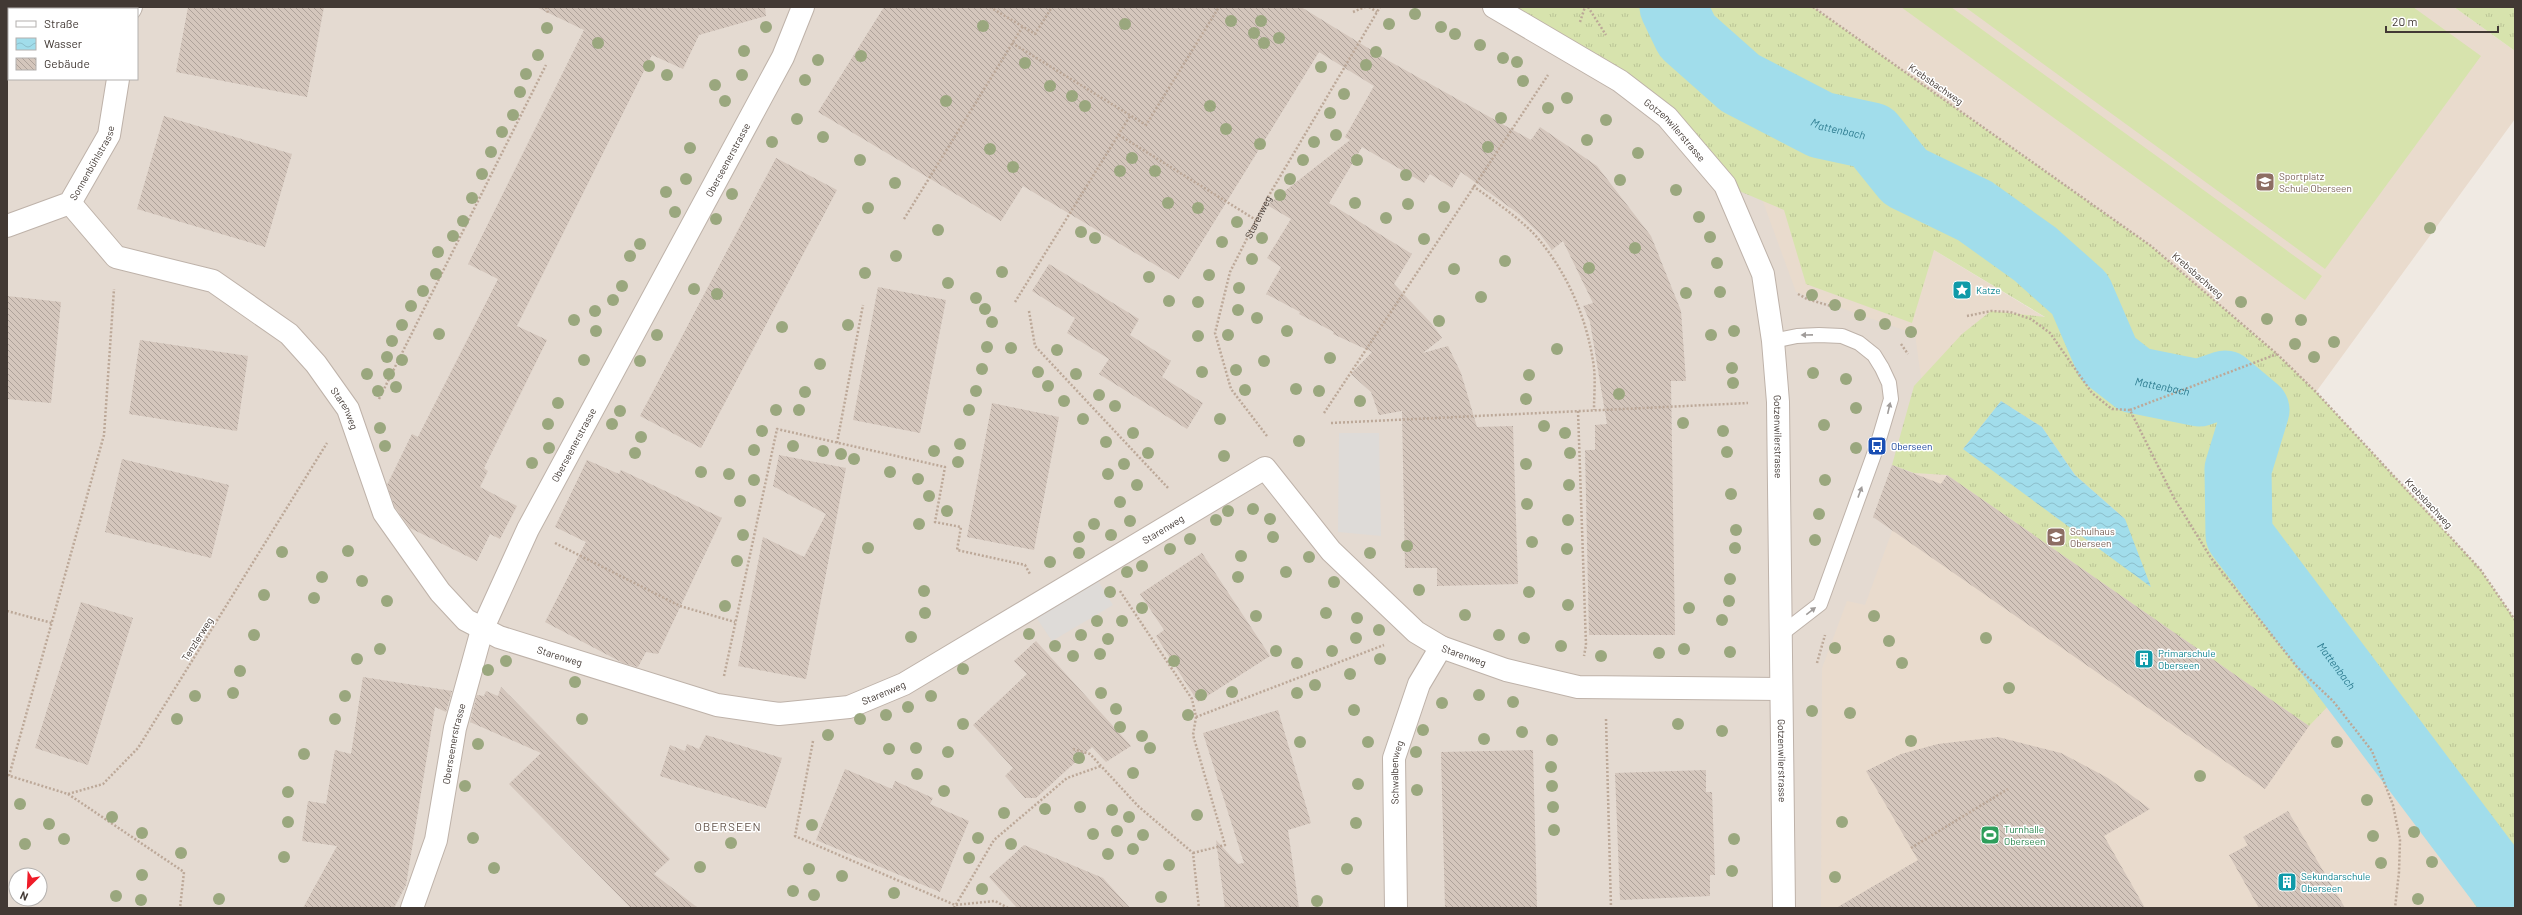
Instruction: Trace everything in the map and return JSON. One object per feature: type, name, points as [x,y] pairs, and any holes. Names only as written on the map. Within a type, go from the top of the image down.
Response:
[{"type":"street","name":"Oberseenerstrasse","points":[[412,908],[436,840],[455,728],[482,630],[528,529],[784,57],[803,7]]},
{"type":"street","name":"Gotzenwilerstrasse","points":[[1494,7],[1568,49],[1620,81],[1667,117],[1725,185],[1763,274],[1773,341],[1778,402],[1780,689],[1784,908]]},
{"type":"street","name":"Sonnenbühlstrasse","points":[[7,226],[70,203],[109,135],[118,80]]},
{"type":"street","points":[[70,203],[116,257]]},
{"type":"street","name":"Starenweg","points":[[116,257],[214,281],[289,334],[316,364],[348,409],[384,513],[440,592],[466,620],[482,630],[717,705],[779,714],[849,707],[904,684],[1265,468],[1331,551],[1416,632],[1441,647],[1506,670],[1578,687],[1780,689]]},
{"type":"street","name":"Schwalbenweg","points":[[1396,908],[1394,758],[1419,684],[1441,647]]},
{"type":"lane","points":[[1773,341],[1797,336],[1819,335],[1842,336],[1859,343],[1874,355],[1882,368],[1889,383],[1891,399],[1877,446],[1820,604],[1780,635]]},
{"type":"path","points":[[546,7],[548,13]]},
{"type":"path","points":[[990,7],[1035,34],[1052,7]]},
{"type":"path","points":[[1012,43],[1146,125],[1219,7]]},
{"type":"path","points":[[1353,12],[1365,7]]},
{"type":"path","points":[[1369,7],[1376,12]]},
{"type":"path","name":"Starenweg","points":[[1267,436],[1231,389],[1215,333],[1230,272],[1256,220],[1380,7]]},
{"type":"path","name":"Krebsbachweg","points":[[1813,7],[2151,246],[2277,354],[2316,392],[2480,570],[2515,620]]},
{"type":"path","points":[[904,218],[1023,26]]},
{"type":"path","points":[[1324,413],[1473,186],[1568,49]]},
{"type":"path","points":[[358,440],[546,66]]},
{"type":"path","points":[[1015,302],[1130,116]]},
{"type":"path","points":[[1119,135],[1256,220]]},
{"type":"path","points":[[1473,186],[1509,212],[1535,235],[1557,266],[1575,297],[1593,362],[1594,410]]},
{"type":"path","points":[[116,257],[104,435],[8,775],[68,794],[184,872],[180,908]]},
{"type":"path","points":[[837,443],[863,305]]},
{"type":"path","points":[[1029,311],[1035,346],[1190,512]]},
{"type":"path","points":[[1967,316],[1991,311],[2004,312],[2031,319],[2050,333],[2092,393],[2112,409],[2130,410],[2277,354]]},
{"type":"path","points":[[1331,423],[1778,402]]},
{"type":"path","name":"Tenzlerweg","points":[[68,794],[103,784],[138,748],[348,409]]},
{"type":"path","points":[[2130,410],[2174,498],[2211,558],[2297,667],[2333,701],[2372,751],[2393,805],[2400,840],[2400,872],[2395,908]]},
{"type":"path","points":[[1578,411],[1586,646],[1578,687]]},
{"type":"path","points":[[717,705],[777,429],[945,467],[935,522],[961,527],[957,550],[1025,565],[1046,599]]},
{"type":"path","points":[[528,529],[680,606],[735,622]]},
{"type":"path","points":[[1103,565],[1192,699],[1196,716],[1193,736],[1225,845],[1193,853]]},
{"type":"path","points":[[7,611],[52,623]]},
{"type":"path","points":[[1196,716],[1416,632]]},
{"type":"path","points":[[1606,688],[1611,908]]},
{"type":"path","points":[[819,710],[795,836],[954,907],[995,901],[1008,908]]},
{"type":"path","points":[[1073,749],[1090,754],[1138,806],[1193,853],[1199,908]]},
{"type":"path","points":[[954,907],[994,840],[1067,778],[1101,766]]},
{"type":"path","points":[[1911,848],[2008,789]]},
{"type":"shaded area","points":[[7,7],[1494,7],[1567,49],[1785,210],[2333,701],[2372,751],[2477,908],[7,908]]},
{"type":"shaded area","name":"Sportplatz Schule Oberseen","points":[[1813,7],[2454,7],[2515,51],[2515,119],[2316,392],[2277,354],[2151,246]]},
{"type":"shaded area","name":"Schulhaus Oberseen","points":[[1762,199],[1934,250],[2046,318],[2372,751],[2477,908],[1821,908],[1822,668],[1847,601],[1865,605],[1913,474],[1922,385],[1915,334],[1796,292]]},
{"type":"shaded area","points":[[1339,433],[1379,433],[1381,536],[1338,532]]},
{"type":"shaded area","points":[[1092,571],[1113,605],[1052,641],[1030,608]]},
{"type":"green space","points":[[1494,7],[1813,7],[2151,246],[2277,354],[2316,392],[2480,569],[2515,620],[2515,908],[2477,908],[2372,751],[2333,701],[2309,726],[1947,475],[1914,473],[1892,465],[1914,386],[1962,334],[1991,311],[2045,317],[1934,250],[1912,323],[1806,284],[1784,210],[1725,185],[1667,117]],"holes":[[[2001,401],[2042,427],[2075,475],[2125,519],[1963,449]]]},
{"type":"green space","points":[[1901,7],[1951,7],[2322,276],[2305,300]]},
{"type":"green space","points":[[1965,7],[2413,7],[2481,56],[2325,269]]},
{"type":"green space","points":[[2454,7],[2515,7],[2515,51]]},
{"type":"water","points":[[2001,401],[2042,427],[2075,475],[2125,519],[2151,587],[1963,449]]},
{"type":"building","points":[[188,7],[324,7],[307,97],[176,72]]},
{"type":"building","points":[[536,7],[765,7],[766,16],[699,35],[683,69],[652,55],[517,326],[547,340],[484,468],[488,471],[480,487],[517,506],[500,539],[490,534],[477,561],[410,528],[395,507],[387,485],[412,434],[418,437],[498,279],[468,264],[584,30]]},
{"type":"building","points":[[884,7],[1301,7],[1389,61],[1531,140],[1540,127],[1597,166],[1651,236],[1681,311],[1686,381],[1671,381],[1675,635],[1589,635],[1585,450],[1595,450],[1595,425],[1607,424],[1590,322],[1583,306],[1593,303],[1563,241],[1552,250],[1540,234],[1519,214],[1461,172],[1452,188],[1430,174],[1424,183],[1362,147],[1329,203],[1412,254],[1394,284],[1431,323],[1442,338],[1423,353],[1448,346],[1461,373],[1477,427],[1513,426],[1518,584],[1437,586],[1437,568],[1405,568],[1402,411],[1379,415],[1371,392],[1351,374],[1372,352],[1333,334],[1334,332],[1299,314],[1300,312],[1266,294],[1281,267],[1267,258],[1291,219],[1267,205],[1350,140],[1345,137],[1374,86],[1319,52],[1179,279],[1023,186],[1001,221],[818,112]]},
{"type":"building","points":[[164,116],[292,154],[265,247],[137,209]]},
{"type":"building","points":[[776,158],[837,190],[701,448],[640,416]]},
{"type":"building","points":[[1049,264],[1139,319],[1130,335],[1171,361],[1162,377],[1203,403],[1187,429],[1099,374],[1109,359],[1067,333],[1075,318],[1032,291]]},
{"type":"building","points":[[878,287],[946,300],[920,433],[853,420]]},
{"type":"building","points":[[7,296],[61,302],[51,403],[7,399]]},
{"type":"building","points":[[140,340],[248,356],[237,431],[129,414]]},
{"type":"building","points":[[992,403],[1059,417],[1034,550],[967,537]]},
{"type":"building","points":[[779,455],[846,468],[806,679],[738,666],[763,537],[804,557],[826,514],[773,486]]},
{"type":"building","points":[[122,459],[229,485],[211,558],[105,532]]},
{"type":"building","points":[[587,460],[619,474],[621,470],[722,518],[658,654],[646,652],[638,667],[623,663],[545,622],[586,542],[555,527]]},
{"type":"building","name":"Primarschule Oberseen","points":[[1892,465],[1941,484],[1947,475],[2309,726],[2265,789],[1873,517]]},
{"type":"building","points":[[1202,553],[1270,656],[1198,702],[1156,636],[1164,630],[1140,594]]},
{"type":"building","points":[[81,602],[133,618],[88,765],[35,748]]},
{"type":"building","points":[[1036,641],[1131,746],[1106,762],[1092,747],[1036,798],[1025,798],[1005,776],[1013,768],[973,725],[1027,674],[1014,661]]},
{"type":"building","points":[[363,677],[452,691],[446,712],[435,707],[406,885],[394,908],[303,908],[337,846],[302,841],[308,801],[326,804],[335,750],[351,754]]},
{"type":"building","points":[[501,687],[670,859],[654,874],[698,908],[631,908],[509,784],[541,753],[470,722],[477,695],[484,696],[486,691],[498,696]]},
{"type":"building","points":[[1278,710],[1311,823],[1288,830],[1299,908],[1225,908],[1216,840],[1238,864],[1244,863],[1203,733]]},
{"type":"building","points":[[706,735],[782,758],[766,808],[660,776],[670,745],[685,751],[687,744],[699,749]]},
{"type":"building","points":[[1998,737],[2061,753],[2108,778],[2150,809],[2104,836],[2145,908],[1836,908],[1918,860],[1866,771],[1901,754],[1938,744]]},
{"type":"building","points":[[1533,750],[1537,908],[1445,908],[1441,752]]},
{"type":"building","points":[[845,769],[892,789],[895,781],[933,798],[930,804],[969,821],[940,892],[816,840]]},
{"type":"building","points":[[1706,770],[1706,792],[1712,792],[1715,875],[1710,875],[1710,896],[1620,900],[1615,773]]},
{"type":"building","name":"Sekundarschule Oberseen","points":[[2288,811],[2345,908],[2259,908],[2229,855],[2248,845],[2243,837]]},
{"type":"building","points":[[1024,845],[1103,878],[1130,908],[1017,908],[989,877]]},
{"type":"waterway","name":"Mattenbach","points":[[1673,7],[1687,36],[1740,83],[1821,125],[1872,136],[1905,177],[1975,211],[2035,254],[2080,294],[2108,359],[2135,380],[2199,393],[2225,384],[2256,410],[2238,469],[2239,535],[2515,902]]},
{"type":"place","name":"Sportplatz Schule Oberseen","points":[[2265,182]]},
{"type":"place","name":"Katze","points":[[1962,290]]},
{"type":"place","name":"Oberseen","points":[[1877,446]]},
{"type":"place","name":"Schulhaus Oberseen","points":[[2056,537]]},
{"type":"place","name":"Primarschule Oberseen","points":[[2144,659]]},
{"type":"place","name":"Turnhalle Oberseen","points":[[1990,835]]},
{"type":"place","name":"Sekundarschule Oberseen","points":[[2287,882]]},
{"type":"district","name":"OBERSEEN","points":[[728,826]]}]
